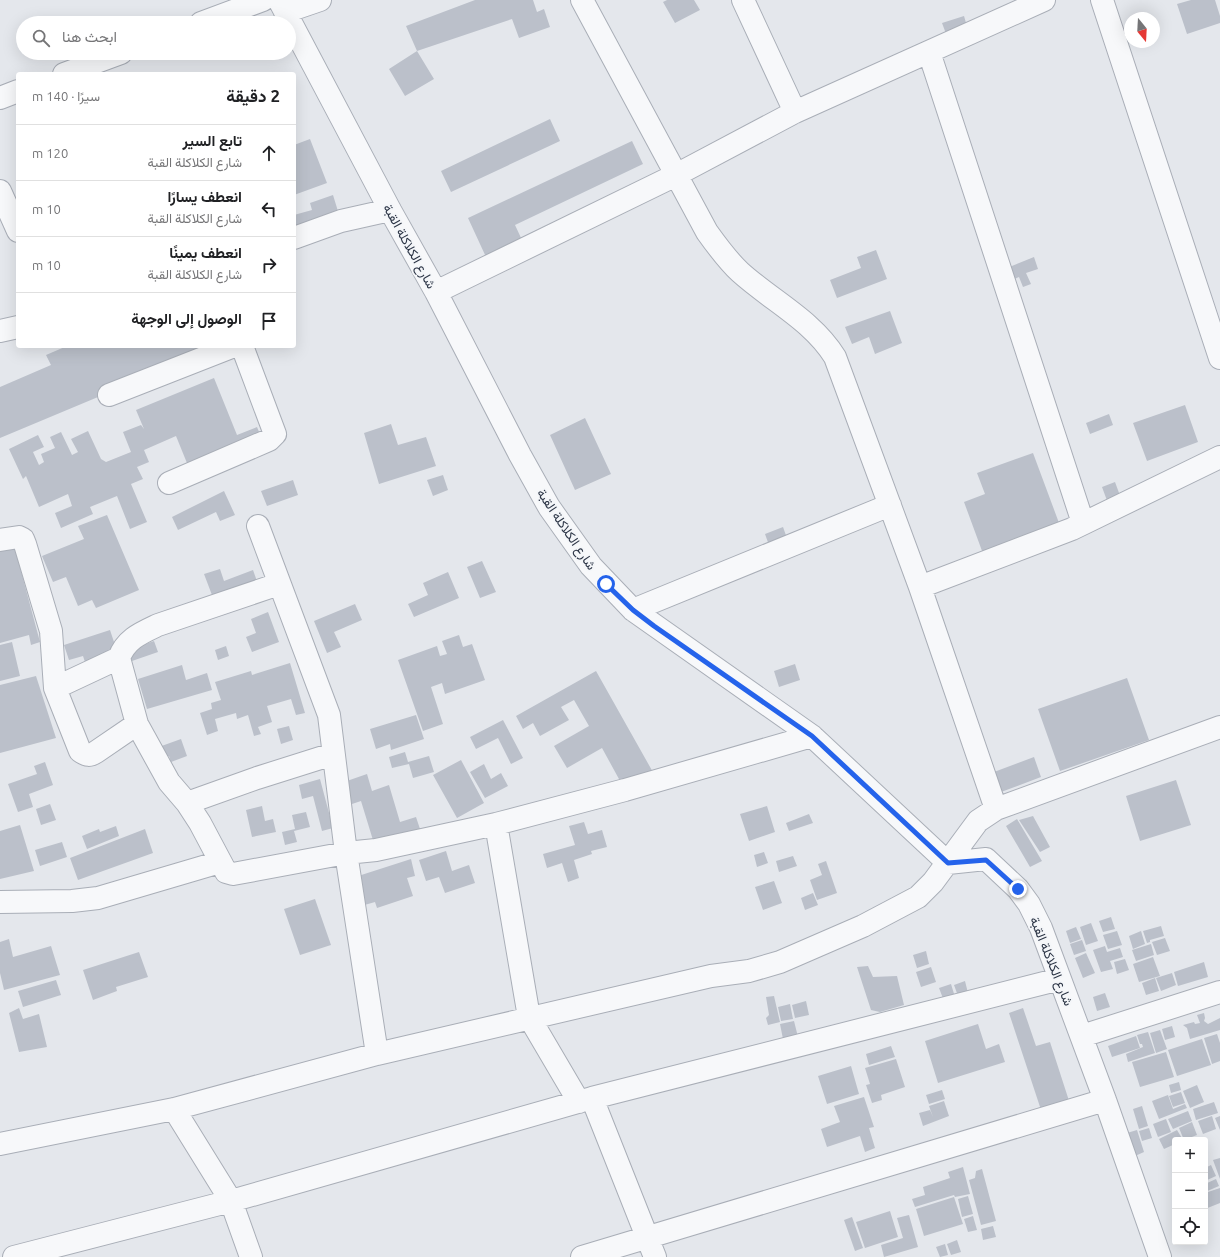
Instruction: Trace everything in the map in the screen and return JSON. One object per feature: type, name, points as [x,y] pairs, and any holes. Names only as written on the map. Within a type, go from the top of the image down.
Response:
[{"type":"street","points":[[220,16],[263,0]]},
{"type":"street","points":[[282,6],[320,0]]},
{"type":"street","points":[[582,0],[707,232],[723,253],[741,272],[813,329],[826,342],[836,357],[920,587],[996,809]]},
{"type":"street","points":[[743,0],[795,112]]},
{"type":"street","points":[[436,292],[676,175],[795,112],[930,52],[1006,8],[1044,0]]},
{"type":"street","points":[[1102,0],[1220,358]]},
{"type":"street","name":"شارع الكلاكلة القبة","points":[[282,6],[287,16]]},
{"type":"street","name":"شارع الكلاكلة القبة","points":[[296,32],[390,210],[436,292],[520,455],[549,506],[591,566],[633,610],[812,736],[948,863],[986,860],[1009,879],[1029,904],[1041,928],[1082,1036],[1158,1257]]},
{"type":"street","points":[[930,52],[1083,523]]},
{"type":"street","points":[[69,72],[102,60]]},
{"type":"street","points":[[0,98],[16,92]]},
{"type":"street","points":[[0,192],[16,227]]},
{"type":"street","points":[[296,237],[342,221],[390,210]]},
{"type":"street","points":[[0,332],[16,328]]},
{"type":"street","points":[[109,395],[229,348]]},
{"type":"street","points":[[169,484],[269,440],[275,434],[243,348]]},
{"type":"street","points":[[920,587],[1083,523],[1220,457]]},
{"type":"street","points":[[633,610],[890,504]]},
{"type":"street","points":[[258,526],[329,715],[346,853],[377,1054]]},
{"type":"street","points":[[0,540],[19,536],[23,539],[25,544],[51,632],[55,688],[80,751],[85,755],[90,755],[137,724]]},
{"type":"street","points":[[279,584],[158,625],[143,632],[123,646],[119,658],[137,724],[169,782],[187,803],[226,872],[233,874],[346,853],[376,850],[496,824],[625,790],[812,736]]},
{"type":"street","points":[[55,688],[119,658]]},
{"type":"street","points":[[0,1144],[174,1109],[377,1054],[530,1017],[711,976],[749,971],[780,962],[863,926],[918,896],[933,882],[978,821],[996,809],[1220,727]]},
{"type":"street","points":[[187,803],[257,778],[333,754]]},
{"type":"street","points":[[496,824],[530,1017],[586,1100],[655,1257]]},
{"type":"street","points":[[0,902],[72,901],[98,898],[220,862]]},
{"type":"street","points":[[14,1257],[231,1201],[586,1100],[1060,979]]},
{"type":"street","points":[[1082,1036],[1220,992]]},
{"type":"street","points":[[582,1257],[1105,1100]]},
{"type":"street","points":[[174,1109],[231,1201],[251,1257]]},
{"type":"building","points":[[475,0],[533,0],[537,12],[544,9],[550,27],[519,38],[512,19],[417,51],[406,26]]},
{"type":"building","points":[[667,0],[694,0],[700,10],[675,23],[663,2]]},
{"type":"building","points":[[1191,0],[1215,0],[1220,16],[1220,23],[1187,34],[1177,4]]},
{"type":"building","points":[[964,16],[969,33],[948,39],[942,23]]},
{"type":"building","points":[[417,51],[434,79],[405,96],[389,69]]},
{"type":"building","points":[[550,119],[560,141],[451,192],[441,171]]},
{"type":"building","points":[[310,139],[327,183],[296,194],[296,144]]},
{"type":"building","points":[[632,141],[643,164],[515,225],[522,240],[486,257],[468,218]]},
{"type":"building","points":[[333,195],[341,221],[296,235],[296,214],[312,210],[310,203]]},
{"type":"building","points":[[876,250],[887,279],[837,298],[830,280],[861,268],[857,257]]},
{"type":"building","points":[[1034,257],[1038,269],[1026,273],[1031,284],[1023,287],[1019,277],[1007,282],[1002,270]]},
{"type":"building","points":[[890,311],[902,343],[875,354],[869,337],[852,344],[845,327]]},
{"type":"building","points":[[62,348],[215,348],[0,438],[0,387],[51,365],[46,355]]},
{"type":"building","points":[[214,378],[237,435],[257,427],[262,439],[189,468],[176,436],[144,450],[149,462],[137,467],[143,479],[131,484],[147,522],[130,529],[117,496],[90,507],[93,514],[61,528],[55,513],[72,506],[68,494],[39,507],[26,476],[23,479],[9,449],[38,435],[44,447],[33,452],[39,465],[44,462],[41,454],[55,448],[50,437],[61,432],[72,455],[78,452],[71,439],[88,431],[101,459],[106,462],[131,452],[123,432],[141,425],[144,429],[136,410]]},
{"type":"building","points":[[1185,405],[1198,442],[1147,461],[1133,423]]},
{"type":"building","points":[[1109,414],[1113,425],[1090,434],[1086,423]]},
{"type":"building","points":[[585,418],[611,474],[575,490],[550,435]]},
{"type":"building","points":[[391,424],[398,445],[426,437],[436,466],[379,484],[364,433]]},
{"type":"building","points":[[1033,453],[1062,531],[985,559],[964,502],[985,494],[977,473]]},
{"type":"building","points":[[443,475],[448,490],[433,496],[427,480]]},
{"type":"building","points":[[293,480],[298,495],[267,506],[261,491]]},
{"type":"building","points":[[1115,482],[1122,501],[1109,506],[1102,487]]},
{"type":"building","points":[[224,491],[235,515],[220,521],[216,512],[178,530],[172,517]]},
{"type":"building","points":[[107,515],[139,590],[96,608],[92,600],[78,606],[66,577],[53,582],[42,556],[84,539],[78,526]]},
{"type":"building","points":[[783,527],[788,541],[770,548],[765,534]]},
{"type":"building","points":[[14,545],[40,642],[31,645],[29,635],[0,643],[0,549]]},
{"type":"building","points":[[482,561],[496,592],[480,598],[467,567]]},
{"type":"building","points":[[220,569],[224,581],[253,570],[259,587],[215,603],[204,574]]},
{"type":"building","points":[[448,572],[459,598],[414,617],[408,604],[428,595],[423,583]]},
{"type":"building","points":[[355,604],[362,620],[334,632],[341,647],[327,653],[314,621]]},
{"type":"building","points":[[268,612],[279,642],[252,652],[246,637],[256,633],[251,619]]},
{"type":"building","points":[[110,630],[119,657],[87,668],[83,656],[69,660],[64,645]]},
{"type":"building","points":[[459,635],[463,647],[472,644],[485,680],[445,694],[442,683],[431,687],[443,724],[423,731],[398,660],[437,646],[440,656],[447,654],[442,641]]},
{"type":"building","points":[[154,641],[158,652],[132,661],[128,650]]},
{"type":"building","points":[[12,642],[20,676],[0,681],[0,645]]},
{"type":"building","points":[[226,646],[229,656],[218,660],[215,650]]},
{"type":"building","points":[[290,663],[305,713],[296,715],[291,699],[267,706],[272,722],[258,727],[261,734],[254,736],[248,715],[237,719],[236,713],[215,719],[218,731],[207,735],[200,713],[212,709],[211,703],[221,700],[215,682],[251,671],[252,675]]},
{"type":"building","points":[[795,664],[800,680],[779,687],[774,671]]},
{"type":"building","points":[[182,665],[186,680],[207,673],[212,690],[147,709],[138,679]]},
{"type":"building","points":[[596,671],[654,774],[625,790],[602,748],[567,768],[554,746],[589,726],[574,700],[561,707],[569,720],[540,736],[533,723],[523,729],[516,716]]},
{"type":"building","points":[[36,676],[56,738],[0,753],[0,685]]},
{"type":"building","points":[[1127,678],[1149,740],[1060,771],[1038,709]]},
{"type":"building","points":[[416,715],[424,739],[391,750],[390,744],[376,749],[370,729]]},
{"type":"building","points":[[503,720],[523,758],[511,764],[498,738],[476,749],[470,737]]},
{"type":"building","points":[[289,726],[293,740],[281,744],[277,729]]},
{"type":"building","points":[[181,739],[187,756],[171,762],[169,756],[160,760],[156,748]]},
{"type":"building","points":[[405,752],[408,762],[429,756],[434,772],[413,778],[409,764],[392,768],[389,757]]},
{"type":"building","points":[[1034,757],[1041,777],[1001,792],[994,772]]},
{"type":"building","points":[[461,760],[484,803],[457,818],[433,775]]},
{"type":"building","points":[[45,762],[53,785],[29,794],[33,807],[18,812],[8,784],[37,774],[34,766]]},
{"type":"building","points":[[484,764],[491,779],[501,773],[508,786],[485,798],[470,772]]},
{"type":"building","points":[[367,774],[372,791],[389,785],[400,822],[416,817],[422,835],[376,850],[361,801],[352,804],[344,782]]},
{"type":"building","points":[[320,779],[333,828],[322,831],[313,796],[302,799],[299,785]]},
{"type":"building","points":[[1176,780],[1191,825],[1140,841],[1126,796]]},
{"type":"building","points":[[50,804],[56,820],[41,825],[36,809]]},
{"type":"building","points":[[262,806],[265,821],[273,819],[276,832],[252,837],[246,810]]},
{"type":"building","points":[[767,806],[775,832],[749,841],[740,814]]},
{"type":"building","points":[[306,812],[310,827],[294,831],[297,842],[285,845],[282,832],[295,829],[292,815]]},
{"type":"building","points":[[809,814],[813,823],[789,831],[786,823]]},
{"type":"building","points":[[1033,816],[1050,847],[1040,852],[1019,820]]},
{"type":"building","points":[[1017,819],[1042,861],[1030,867],[1006,826]]},
{"type":"building","points":[[584,822],[588,834],[602,830],[607,847],[591,851],[592,854],[574,860],[579,878],[568,882],[562,863],[547,868],[543,854],[575,845],[569,826]]},
{"type":"building","points":[[20,825],[34,871],[0,879],[0,831]]},
{"type":"building","points":[[116,826],[119,836],[87,849],[82,836],[99,829],[100,832]]},
{"type":"building","points":[[145,829],[153,853],[78,880],[70,858]]},
{"type":"building","points":[[62,842],[67,857],[40,866],[35,850]]},
{"type":"building","points":[[446,851],[452,871],[469,865],[475,883],[445,893],[439,877],[426,881],[419,860]]},
{"type":"building","points":[[764,852],[768,863],[757,867],[754,855]]},
{"type":"building","points":[[793,856],[797,866],[779,872],[776,861]]},
{"type":"building","points":[[411,859],[415,876],[407,878],[413,896],[377,908],[375,902],[361,906],[352,878]]},
{"type":"building","points":[[826,861],[837,893],[817,900],[810,880],[822,875],[818,864]]},
{"type":"building","points":[[774,881],[782,903],[763,910],[755,887]]},
{"type":"building","points":[[813,893],[818,905],[805,910],[801,898]]},
{"type":"building","points":[[315,899],[331,945],[300,955],[284,909]]},
{"type":"building","points":[[1111,917],[1115,929],[1103,932],[1099,921]]},
{"type":"building","points":[[1091,923],[1098,941],[1086,945],[1080,927]]},
{"type":"building","points":[[1161,926],[1164,936],[1150,940],[1150,942],[1147,943],[1143,931]]},
{"type":"building","points":[[1076,927],[1081,939],[1070,943],[1066,931]]},
{"type":"building","points":[[1117,931],[1122,945],[1108,949],[1103,935]]},
{"type":"building","points":[[1141,931],[1145,944],[1133,949],[1129,936]]},
{"type":"building","points":[[1165,938],[1170,951],[1157,955],[1152,942]]},
{"type":"building","points":[[9,939],[13,957],[51,946],[60,975],[4,990],[0,973],[0,942]]},
{"type":"building","points":[[1082,940],[1086,951],[1074,955],[1070,944]]},
{"type":"building","points":[[1151,944],[1154,955],[1136,961],[1132,950]]},
{"type":"building","points":[[1105,946],[1107,952],[1120,948],[1123,957],[1110,961],[1113,969],[1101,972],[1093,950]]},
{"type":"building","points":[[926,951],[929,964],[917,968],[913,955]]},
{"type":"building","points":[[139,952],[148,977],[116,987],[117,991],[93,1000],[83,970]]},
{"type":"building","points":[[1086,953],[1095,973],[1083,978],[1075,958]]},
{"type":"building","points":[[1153,957],[1160,976],[1139,982],[1133,964]]},
{"type":"building","points":[[1125,959],[1129,970],[1117,974],[1114,962]]},
{"type":"building","points":[[1204,962],[1208,977],[1178,986],[1174,972]]},
{"type":"building","points":[[868,966],[873,977],[897,976],[904,1005],[880,1012],[871,1010],[857,967]]},
{"type":"building","points":[[931,967],[936,982],[921,987],[916,972]]},
{"type":"building","points":[[1172,973],[1176,985],[1161,991],[1156,978]]},
{"type":"building","points":[[1155,978],[1159,991],[1146,995],[1142,983]]},
{"type":"building","points":[[56,980],[61,995],[23,1007],[18,991]]},
{"type":"building","points":[[965,981],[968,993],[958,996],[954,985]]},
{"type":"building","points":[[951,984],[955,997],[944,1001],[939,988]]},
{"type":"building","points":[[1105,993],[1110,1007],[1097,1011],[1093,997]]},
{"type":"building","points":[[774,996],[780,1022],[768,1025],[766,1018],[769,1015],[766,997]]},
{"type":"building","points":[[806,1001],[809,1015],[795,1018],[792,1005]]},
{"type":"building","points":[[790,1004],[793,1019],[781,1021],[778,1007]]},
{"type":"building","points":[[19,1008],[23,1019],[39,1014],[47,1047],[19,1052],[9,1013]]},
{"type":"building","points":[[1023,1008],[1036,1046],[1050,1042],[1071,1107],[1043,1116],[1009,1013]]},
{"type":"building","points":[[1204,1013],[1204,1021],[1208,1024],[1220,1018],[1220,1030],[1190,1039],[1187,1028],[1183,1025],[1194,1022],[1195,1024],[1200,1023],[1197,1015]]},
{"type":"building","points":[[794,1021],[799,1041],[784,1044],[780,1024]]},
{"type":"building","points":[[978,1024],[986,1049],[999,1044],[1005,1062],[938,1083],[925,1041]]},
{"type":"building","points":[[1172,1026],[1175,1037],[1165,1040],[1162,1029]]},
{"type":"building","points":[[1160,1030],[1167,1049],[1156,1053],[1150,1033]]},
{"type":"building","points":[[1148,1032],[1155,1053],[1128,1062],[1126,1054],[1143,1047],[1142,1044],[1140,1044],[1137,1035]]},
{"type":"building","points":[[1217,1034],[1220,1043],[1220,1061],[1212,1064],[1204,1038]]},
{"type":"building","points":[[1136,1036],[1140,1048],[1112,1057],[1108,1046]]},
{"type":"building","points":[[1202,1039],[1211,1065],[1177,1076],[1168,1050]]},
{"type":"building","points":[[891,1046],[895,1057],[869,1065],[866,1054]]},
{"type":"building","points":[[1166,1052],[1174,1077],[1140,1087],[1132,1062]]},
{"type":"building","points":[[896,1059],[905,1087],[881,1095],[882,1100],[872,1103],[866,1085],[870,1084],[865,1068]]},
{"type":"building","points":[[851,1066],[859,1094],[827,1104],[818,1076]]},
{"type":"building","points":[[1179,1082],[1181,1090],[1171,1093],[1169,1085]]},
{"type":"building","points":[[1197,1085],[1204,1102],[1190,1108],[1183,1091]]},
{"type":"building","points":[[942,1090],[945,1099],[929,1104],[926,1095]]},
{"type":"building","points":[[1181,1092],[1185,1103],[1173,1107],[1169,1096]]},
{"type":"building","points":[[1168,1095],[1173,1109],[1185,1104],[1187,1108],[1159,1119],[1152,1101]]},
{"type":"building","points":[[864,1097],[874,1127],[869,1128],[875,1148],[865,1152],[860,1136],[827,1147],[821,1129],[840,1122],[834,1106]]},
{"type":"building","points":[[944,1101],[949,1116],[923,1126],[919,1113],[930,1110],[933,1117],[929,1106]]},
{"type":"building","points":[[1214,1102],[1218,1113],[1196,1120],[1193,1109]]},
{"type":"building","points":[[1142,1106],[1148,1126],[1139,1129],[1133,1109]]},
{"type":"building","points":[[1188,1111],[1192,1121],[1173,1129],[1168,1119]]},
{"type":"building","points":[[1212,1116],[1216,1129],[1203,1134],[1198,1121]]},
{"type":"building","points":[[1220,1116],[1220,1130],[1215,1118]]},
{"type":"building","points":[[1166,1119],[1171,1132],[1158,1137],[1153,1124]]},
{"type":"building","points":[[1192,1122],[1197,1135],[1192,1137],[1183,1137],[1179,1128]]},
{"type":"building","points":[[1149,1128],[1152,1138],[1142,1141],[1139,1131]]},
{"type":"building","points":[[1137,1130],[1144,1152],[1135,1156],[1127,1133]]},
{"type":"building","points":[[1177,1130],[1181,1137],[1172,1137],[1172,1145],[1164,1149],[1159,1139]]},
{"type":"building","points":[[1220,1158],[1220,1179],[1213,1160]]},
{"type":"building","points":[[1211,1165],[1216,1176],[1208,1180],[1208,1173],[1208,1166]]},
{"type":"building","points":[[963,1167],[970,1194],[955,1197],[954,1195],[915,1207],[912,1199],[925,1195],[923,1187],[950,1178],[948,1172]]},
{"type":"building","points":[[982,1169],[996,1221],[981,1225],[969,1180],[975,1178],[976,1171]]},
{"type":"building","points":[[1216,1179],[1219,1186],[1208,1191],[1208,1183]]},
{"type":"building","points":[[1220,1188],[1220,1203],[1208,1208],[1208,1192]]},
{"type":"building","points":[[968,1196],[973,1214],[962,1217],[958,1199]]},
{"type":"building","points":[[954,1197],[963,1224],[924,1236],[916,1209]]},
{"type":"building","points":[[890,1211],[898,1237],[865,1248],[856,1222]]},
{"type":"building","points":[[909,1215],[918,1247],[884,1257],[881,1245],[903,1238],[897,1218]]},
{"type":"building","points":[[973,1216],[977,1230],[968,1232],[964,1219]]},
{"type":"building","points":[[852,1217],[863,1248],[855,1251],[844,1220]]},
{"type":"building","points":[[993,1226],[996,1237],[983,1240],[981,1229]]},
{"type":"building","points":[[957,1240],[961,1252],[951,1255],[947,1244]]},
{"type":"building","points":[[945,1244],[948,1255],[940,1257],[936,1247]]},
{"type":"route","points":[[606,584],[633,610],[654,626],[812,736],[948,863],[986,860],[1009,879],[1018,889]]}]
